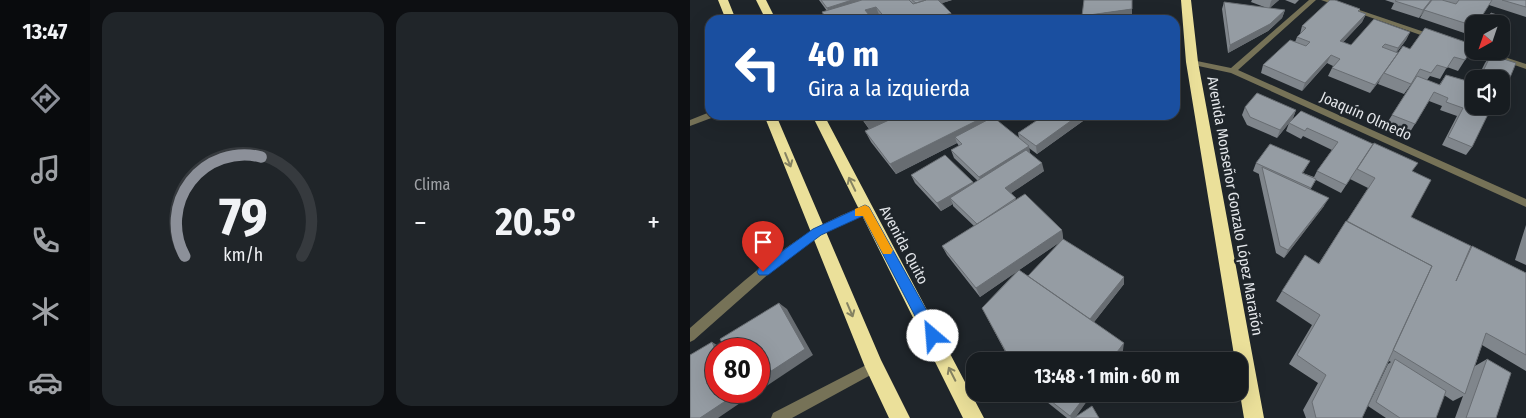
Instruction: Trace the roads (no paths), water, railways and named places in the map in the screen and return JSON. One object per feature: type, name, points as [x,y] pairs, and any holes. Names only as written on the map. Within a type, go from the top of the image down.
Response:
[{"type":"highway","points":[[722,0],[729,15]]},
{"type":"highway","points":[[761,0],[768,15]]},
{"type":"highway","name":"Avenida Monseñor Gonzalo López Marañón","points":[[1186,0],[1192,62],[1254,418]]},
{"type":"highway","points":[[772,120],[874,367],[900,418]]},
{"type":"highway","name":"Avenida Quito","points":[[820,120],[865,210],[925,320],[974,418]]},
{"type":"street","points":[[1234,71],[1313,0]]},
{"type":"street","points":[[1324,0],[1446,41]]},
{"type":"street","points":[[1505,60],[1526,67]]},
{"type":"street","name":"Joaquín Olmedo","points":[[1192,62],[1234,71],[1526,203]]},
{"type":"street","points":[[690,123],[705,117]]},
{"type":"street","points":[[690,336],[778,259],[817,232],[865,210]]},
{"type":"street","points":[[778,418],[874,367]]}]
